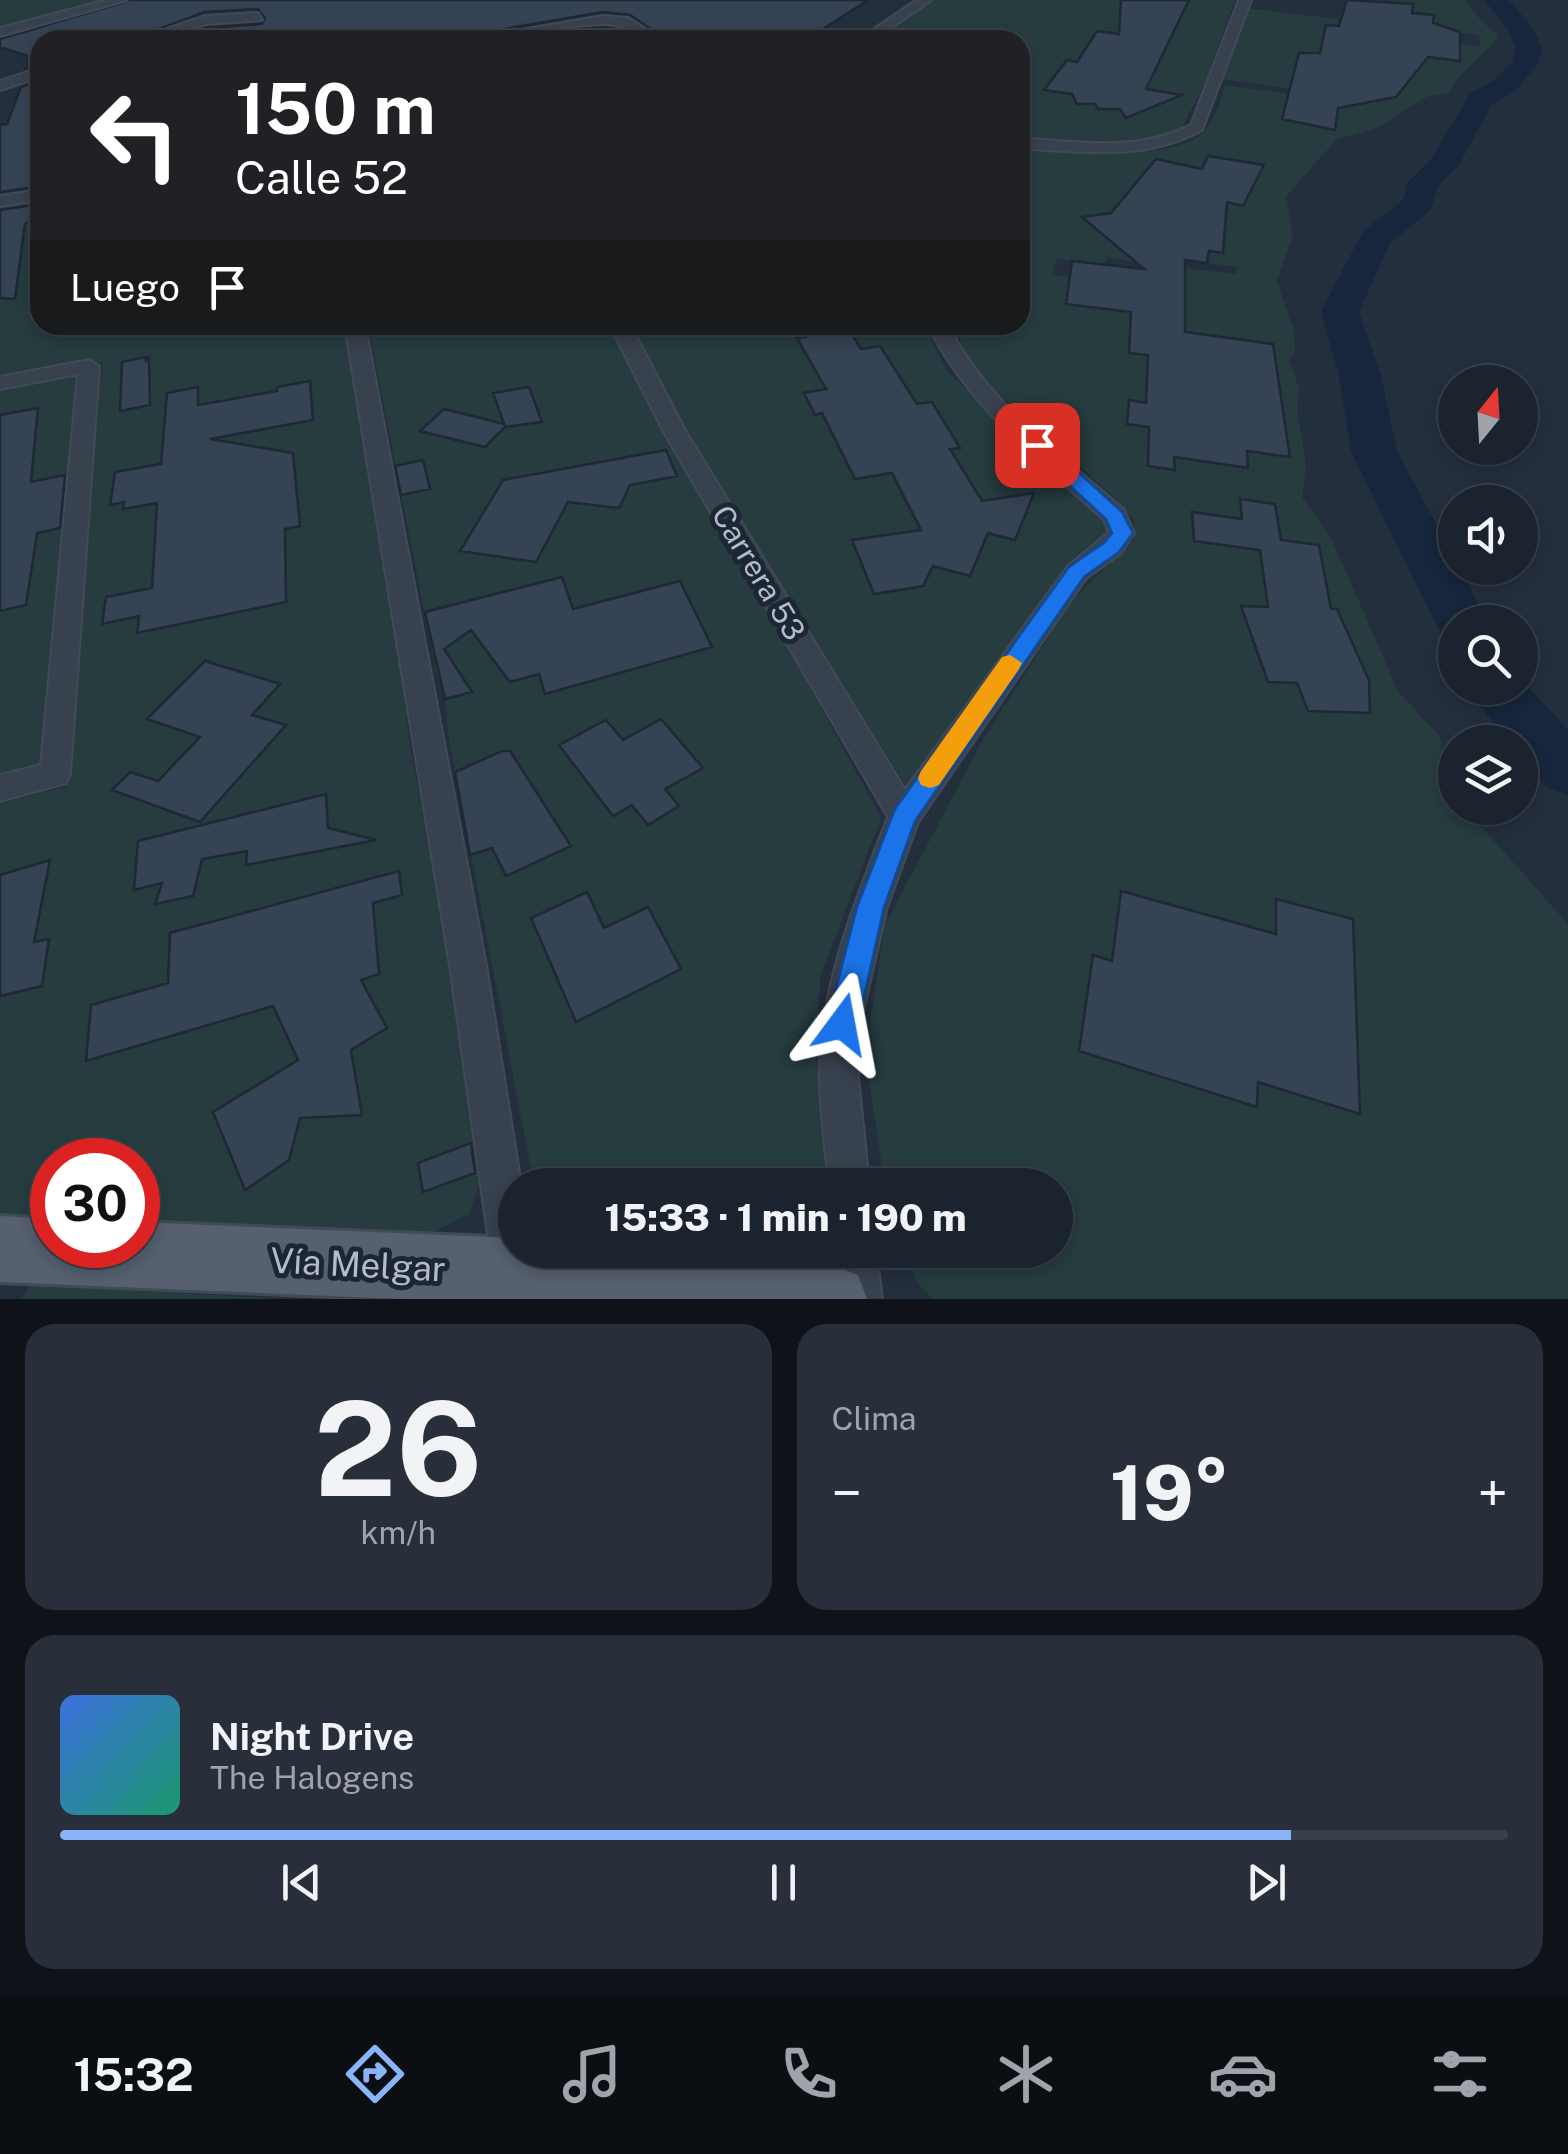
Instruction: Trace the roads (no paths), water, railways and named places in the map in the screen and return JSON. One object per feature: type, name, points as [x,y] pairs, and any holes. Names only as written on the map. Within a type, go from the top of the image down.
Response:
[{"type":"main road","name":"Vía Melgar","points":[[7,1259],[514,1272],[834,1299]]},
{"type":"street","points":[[0,32],[121,0]]},
{"type":"street","points":[[880,30],[926,0]]},
{"type":"street","points":[[1030,142],[1156,145],[1182,138],[1197,127],[1245,0]]},
{"type":"street","points":[[174,30],[206,20],[258,16]]},
{"type":"street","points":[[543,30],[616,20],[636,30]]},
{"type":"street","points":[[0,86],[30,76]]},
{"type":"street","points":[[0,201],[30,196]]},
{"type":"street","points":[[357,335],[468,965],[514,1272]]},
{"type":"street","name":"Carrera 53","points":[[625,335],[678,438],[904,816]]},
{"type":"street","points":[[847,1168],[839,1078],[842,1024],[870,907],[904,816],[1076,572],[1112,547],[1122,533],[1114,516],[976,388],[950,357],[942,335]]},
{"type":"street","points":[[0,383],[89,366],[54,774],[0,788]]},
{"type":"street","points":[[857,1268],[860,1299]]},
{"type":"waterway","points":[[1453,605],[1374,451],[1360,376],[1340,312],[1375,238],[1418,204],[1424,182],[1443,165],[1480,100],[1504,86],[1525,64],[1529,48],[1520,27],[1496,0]]},
{"type":"waterway","points":[[1510,705],[1568,770]]}]
